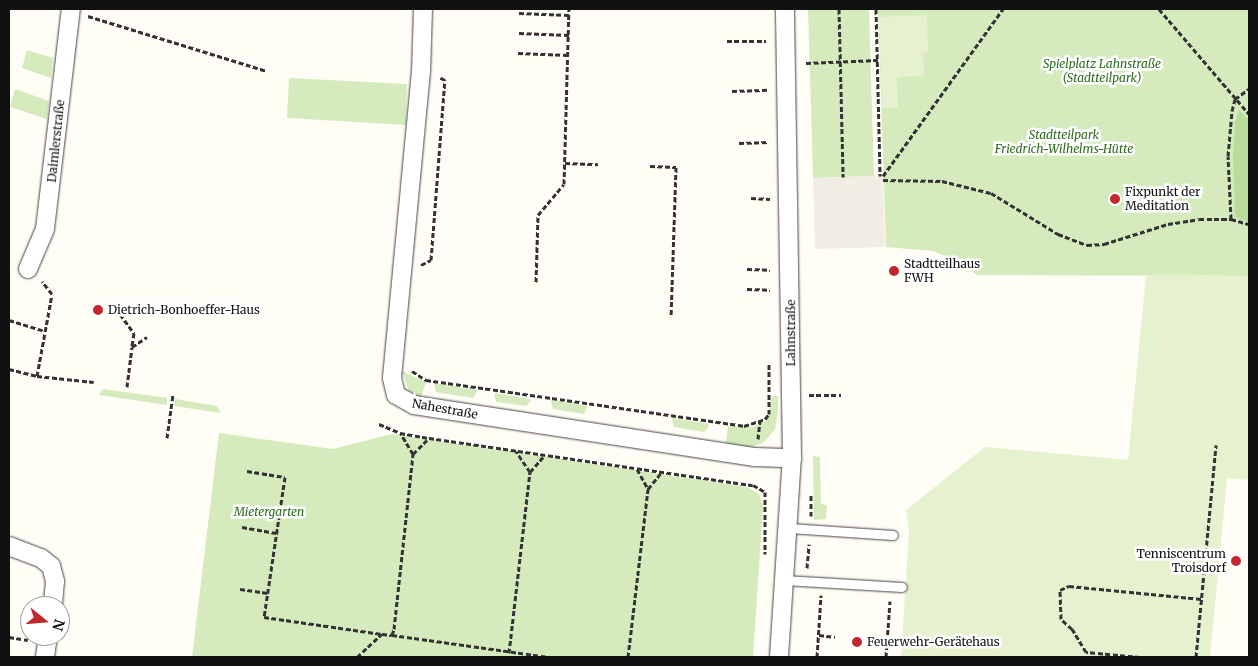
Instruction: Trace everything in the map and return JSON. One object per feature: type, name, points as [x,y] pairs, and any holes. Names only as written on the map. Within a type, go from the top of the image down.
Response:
[{"type":"street","name":"Nahestraße","points":[[422,9],[421,71],[392,378],[396,395],[414,405],[755,457],[792,458]]},
{"type":"street","name":"Lahnstraße","points":[[780,657],[792,458],[785,9]]},
{"type":"street","name":"Daimlerstraße","points":[[28,269],[45,229],[71,10]]},
{"type":"street","points":[[9,546],[41,558],[51,566],[55,581],[54,596]]},
{"type":"lane","points":[[789,528],[893,535]]},
{"type":"lane","points":[[784,580],[902,587]]},
{"type":"path","points":[[536,282],[538,215],[564,184],[569,9]]},
{"type":"path","points":[[839,9],[843,178]]},
{"type":"path","points":[[876,9],[882,177]]},
{"type":"path","points":[[882,177],[1003,9]]},
{"type":"path","points":[[1159,9],[1249,114]]},
{"type":"path","points":[[71,10],[267,71]]},
{"type":"path","points":[[519,13],[569,15]]},
{"type":"path","points":[[519,33],[569,35]]},
{"type":"path","points":[[727,41],[766,41]]},
{"type":"path","points":[[518,53],[568,55]]},
{"type":"path","points":[[806,63],[878,60]]},
{"type":"path","points":[[1231,219],[1228,156],[1235,99],[1249,88]]},
{"type":"path","points":[[732,91],[768,90]]},
{"type":"path","points":[[738,143],[769,142]]},
{"type":"path","points":[[565,163],[598,164]]},
{"type":"path","points":[[650,166],[676,167],[671,315]]},
{"type":"path","points":[[882,177],[942,182],[991,193],[1058,234],[1087,245],[1104,244],[1168,224],[1200,219],[1231,219],[1249,224]]},
{"type":"path","points":[[751,198],[770,199]]},
{"type":"path","points":[[28,269],[52,294],[37,376]]},
{"type":"path","points":[[747,269],[770,270]]},
{"type":"path","points":[[747,289],[770,290]]},
{"type":"path","points":[[120,314],[134,333],[126,387]]},
{"type":"path","points":[[9,320],[44,332]]},
{"type":"path","points":[[132,346],[147,337]]},
{"type":"path","points":[[404,367],[426,380],[744,426],[765,419],[768,414]]},
{"type":"path","points":[[9,368],[37,376],[94,382]]},
{"type":"path","points":[[167,438],[173,394]]},
{"type":"path","points":[[791,395],[841,395]]},
{"type":"path","points":[[379,424],[400,433],[429,438],[761,488],[765,492],[767,502],[764,564]]},
{"type":"path","points":[[392,635],[413,454],[400,433]]},
{"type":"path","points":[[413,454],[429,438]]},
{"type":"path","points":[[1196,657],[1216,444]]},
{"type":"path","points":[[515,451],[530,472]]},
{"type":"path","points":[[509,653],[530,472],[545,455]]},
{"type":"path","points":[[628,657],[648,489],[637,468]]},
{"type":"path","points":[[247,471],[285,477],[264,617],[526,656],[548,657]]},
{"type":"path","points":[[648,489],[663,472]]},
{"type":"path","points":[[242,527],[277,533]]},
{"type":"path","points":[[817,657],[822,582]]},
{"type":"path","points":[[1140,657],[1086,652],[1072,629],[1061,619],[1060,590],[1069,586],[1201,598]]},
{"type":"path","points":[[886,657],[891,587]]},
{"type":"path","points":[[240,589],[268,593]]},
{"type":"path","points":[[357,657],[382,634]]},
{"type":"path","points":[[819,635],[835,637]]},
{"type":"green space","points":[[808,9],[869,9],[874,176],[813,178]]},
{"type":"green space","name":"Stadtteilpark Friedrich-Wilhelms-Hütte","points":[[878,9],[1249,9],[1249,276],[977,275],[959,262],[933,251],[886,247]]},
{"type":"green space","points":[[927,15],[928,52],[923,53],[924,76],[897,77],[898,108],[882,108],[879,17]]},
{"type":"green space","points":[[27,50],[53,58],[51,78],[22,68]]},
{"type":"green space","points":[[289,78],[407,84],[406,125],[287,118]]},
{"type":"green space","points":[[15,89],[49,101],[47,119],[10,107]]},
{"type":"green space","points":[[1239,110],[1249,120],[1249,222],[1235,217],[1233,155],[1235,122]]},
{"type":"green space","points":[[1157,274],[1249,276],[1249,480],[1227,478],[1210,657],[901,657],[909,530],[906,510],[985,447],[1128,460],[1146,276]]},
{"type":"green space","points":[[402,371],[426,382],[421,397],[409,391]]},
{"type":"green space","points":[[434,383],[478,390],[473,398],[436,392]]},
{"type":"green space","points":[[103,389],[167,398],[167,405],[99,395]]},
{"type":"green space","points":[[494,393],[531,399],[526,406],[496,402]]},
{"type":"green space","points":[[772,396],[778,396],[775,429],[764,442],[749,448],[726,443],[728,426],[753,427],[767,420]]},
{"type":"green space","points":[[175,399],[217,406],[221,413],[174,406]]},
{"type":"green space","points":[[551,400],[588,406],[584,414],[553,409]]},
{"type":"green space","points":[[672,418],[709,424],[704,432],[674,427]]},
{"type":"green space","name":"Mietergarten","points":[[219,433],[333,449],[392,434],[747,487],[759,494],[763,507],[753,657],[192,657]]},
{"type":"green space","points":[[813,456],[820,457],[821,504],[827,505],[826,519],[814,520]]},
{"type":"shaded area","points":[[883,176],[885,247],[815,249],[813,178]]},
{"type":"place","name":"Fixpunkt der Meditation","points":[[1115,199]]},
{"type":"place","name":"Stadtteilhaus FWH","points":[[894,271]]},
{"type":"place","name":"Dietrich-Bonhoeffer-Haus","points":[[98,310]]},
{"type":"place","name":"Tenniscentrum Troisdorf","points":[[1236,561]]},
{"type":"place","name":"Feuerwehr-Gerätehaus","points":[[857,642]]},
{"type":"park label","name":"Spielplatz Lahnstraße (Stadtteilpark)","points":[[1102,71]]}]
